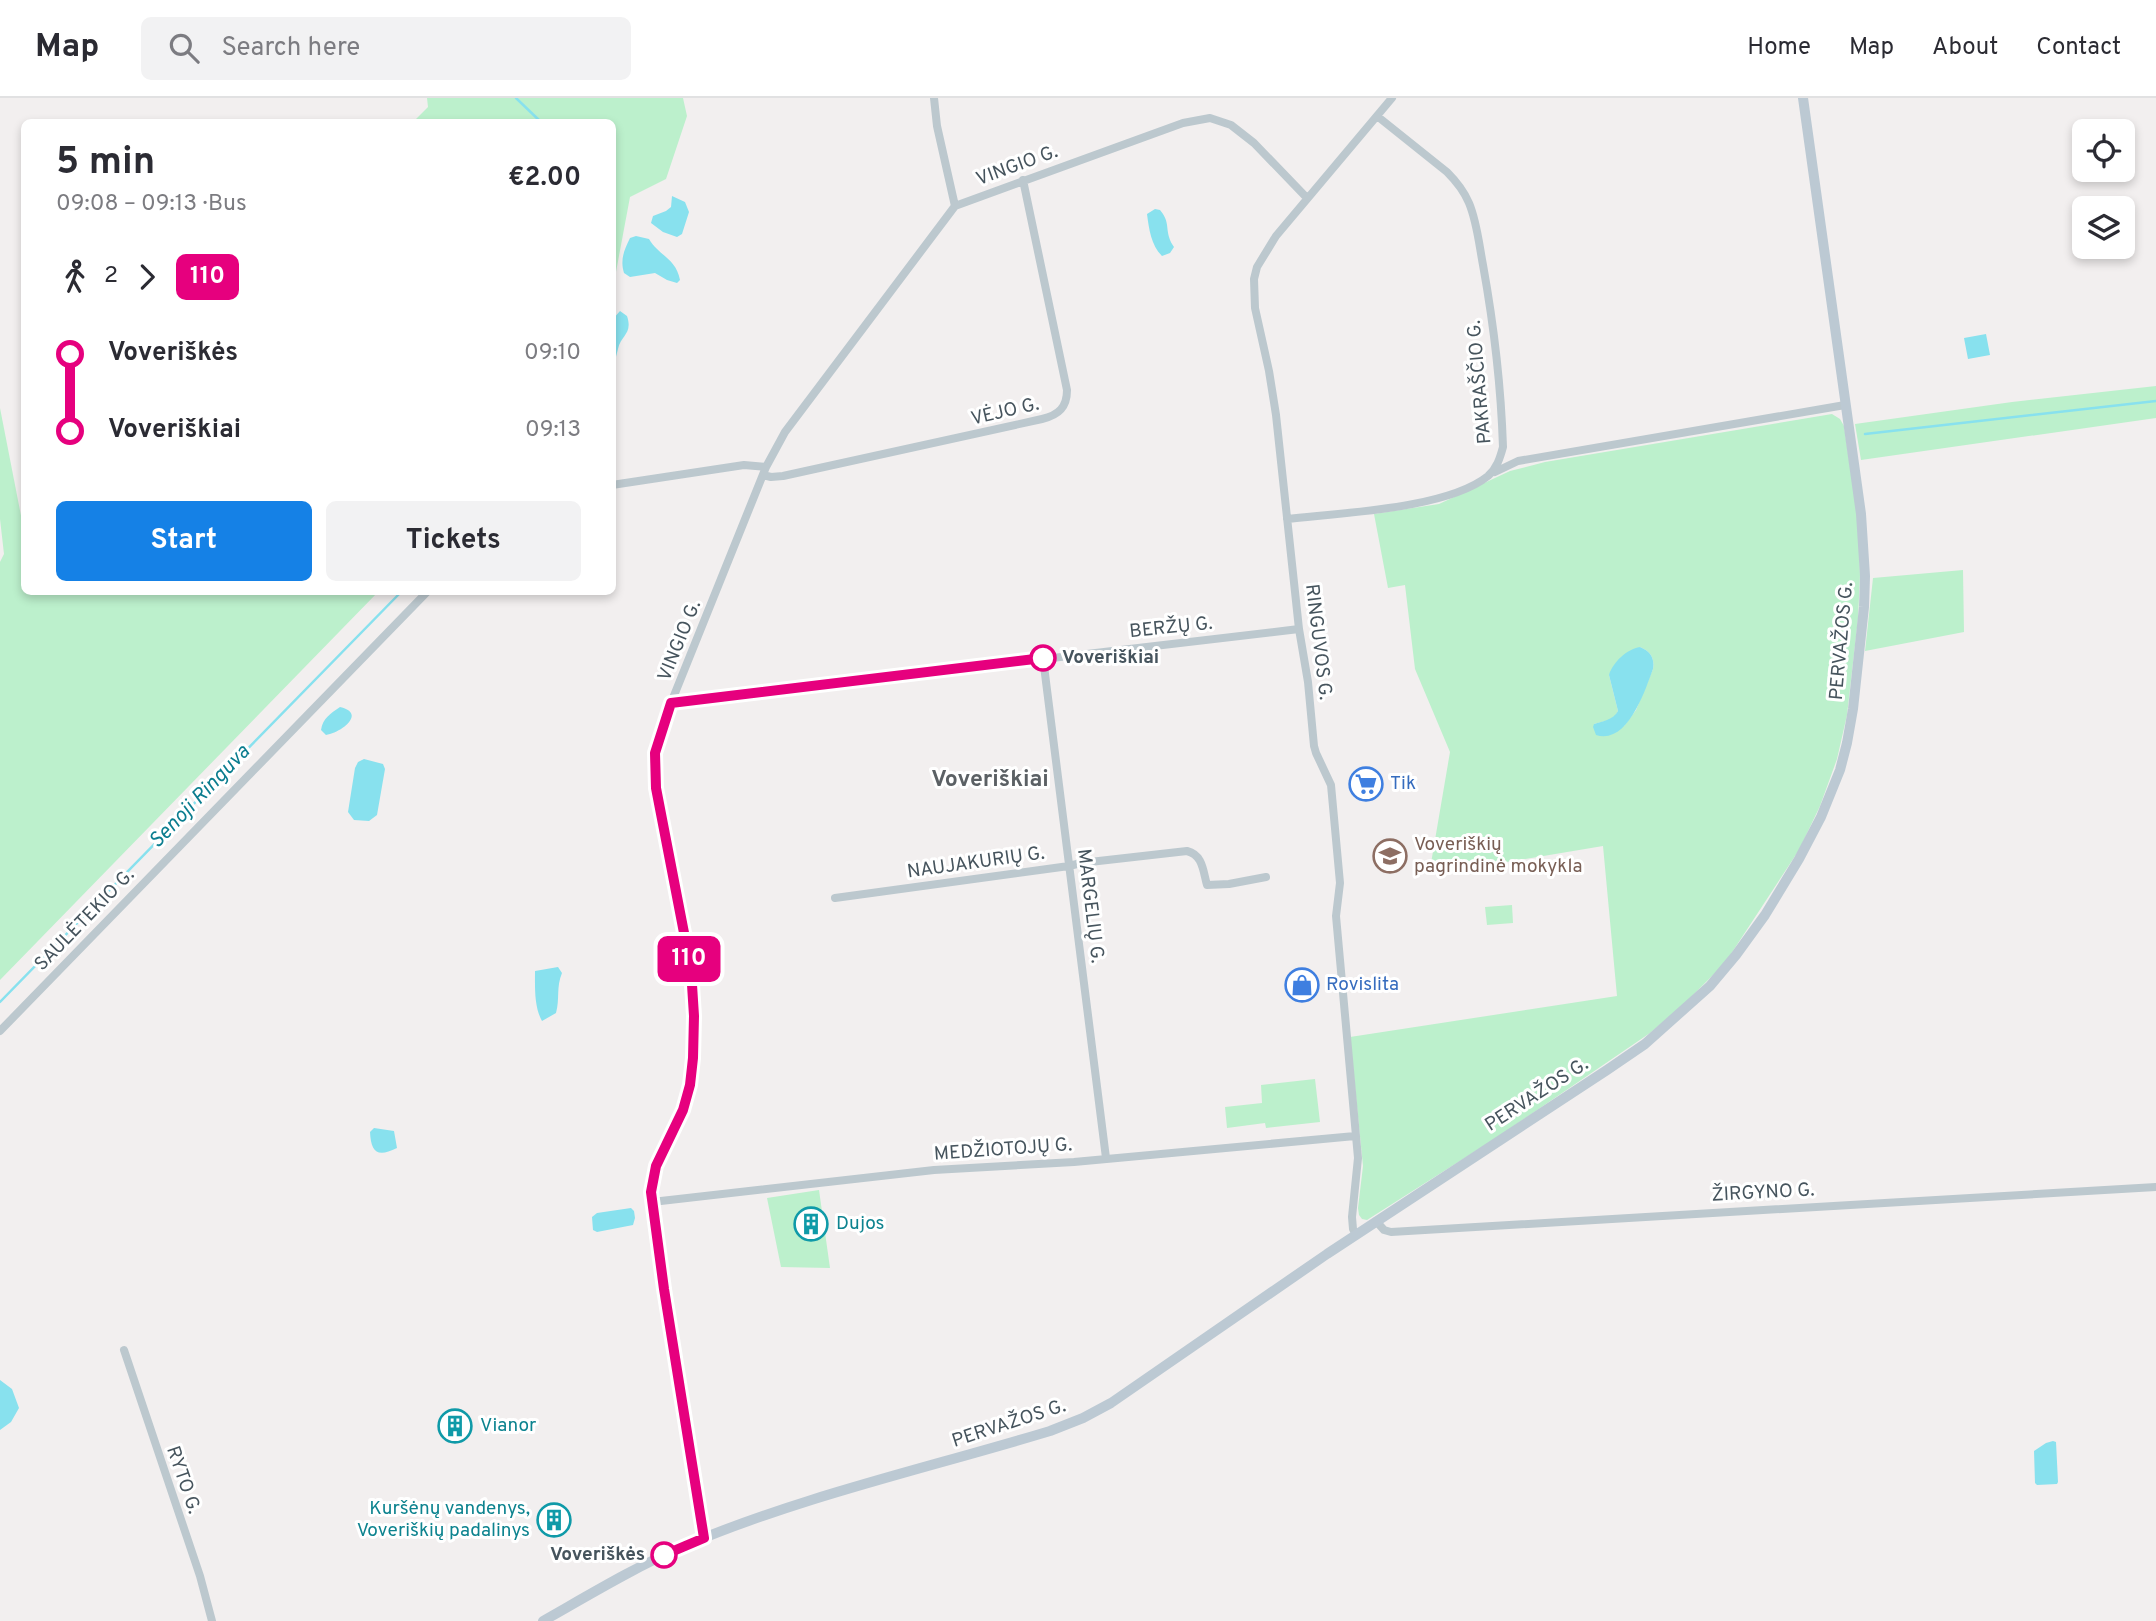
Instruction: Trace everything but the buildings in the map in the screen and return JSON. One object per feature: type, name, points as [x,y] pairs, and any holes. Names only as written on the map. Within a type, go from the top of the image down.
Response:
[{"type":"main road","name":"PERVAŽOS G.","points":[[542,1621],[655,1560],[704,1538],[814,1500],[1039,1435],[1083,1418],[1144,1381],[1376,1221],[1646,1044],[1710,986],[1736,955],[1765,915],[1799,859],[1831,794],[1847,743],[1853,709],[1864,607],[1861,514],[1803,98]]},
{"type":"street","points":[[934,98],[937,126],[955,206]]},
{"type":"street","name":"RINGUVOS G.","points":[[1356,1235],[1352,1217],[1357,1168],[1336,916],[1340,883],[1333,802],[1328,775],[1314,746],[1276,415],[1255,308],[1254,279],[1265,253],[1307,198],[1392,98]]},
{"type":"street","name":"PAKRAŠČIO G.","points":[[1377,116],[1457,182],[1475,222],[1499,372],[1503,447],[1497,466],[1490,475]]},
{"type":"street","name":"VINGIO G.","points":[[704,1538],[652,1202],[652,1179],[656,1166],[683,1110],[690,1085],[694,1016],[691,969],[656,788],[655,753],[671,703],[765,471],[785,432],[955,206],[1183,123],[1210,118],[1222,120],[1241,132],[1307,198]]},
{"type":"street","name":"VĖJO G.","points":[[765,471],[771,477],[783,476],[927,446],[1042,419],[1059,412],[1067,399],[1067,390],[1023,180]]},
{"type":"street","points":[[1287,519],[1431,500],[1465,489],[1518,461],[1844,405]]},
{"type":"street","points":[[1503,447],[1518,461]]},
{"type":"street","points":[[616,484],[744,465],[765,471]]},
{"type":"street","name":"SAULĖTEKIO G.","points":[[0,1031],[424,595]]},
{"type":"street","name":"BERŽŲ G.","points":[[671,703],[1299,629]]},
{"type":"street","name":"MARGELIŲ G.","points":[[1043,658],[1106,1158]]},
{"type":"street","name":"NAUJAKURIŲ G.","points":[[835,898],[1081,863],[1187,851],[1200,858],[1207,885],[1266,877]]},
{"type":"street","name":"MEDŽIOTOJŲ G.","points":[[652,1202],[934,1170],[1074,1162],[1355,1136]]},
{"type":"street","name":"ŽIRGYNO G.","points":[[1376,1221],[1384,1230],[1391,1231],[2156,1186]]},
{"type":"street","name":"RYTO G.","points":[[124,1350],[201,1576],[212,1621]]},
{"type":"green space","points":[[427,98],[683,98],[687,116],[666,179],[630,197],[616,272],[616,119],[416,119],[428,107]]},
{"type":"green space","points":[[2156,386],[2156,418],[1861,460],[1855,424],[2012,402]]},
{"type":"green space","points":[[0,408],[21,516],[21,595],[375,595],[0,980],[0,562],[4,554],[0,519]]},
{"type":"green space","points":[[1832,414],[1840,419],[1844,426],[1859,527],[1860,576],[1847,715],[1837,759],[1820,806],[1799,850],[1725,963],[1683,1005],[1650,1033],[1496,1138],[1367,1220],[1362,1219],[1358,1208],[1363,1166],[1350,1037],[1617,996],[1603,846],[1429,875],[1450,752],[1415,669],[1405,585],[1388,588],[1374,514],[1439,504],[1510,471],[1545,462]],"holes":[[[1640,647],[1652,658],[1653,669],[1636,710],[1624,726],[1594,724],[1609,720],[1618,711],[1609,675]]]},
{"type":"green space","points":[[1963,570],[1964,632],[1865,651],[1873,578]]},
{"type":"green space","points":[[1512,905],[1513,923],[1487,925],[1485,907]]},
{"type":"green space","points":[[1315,1079],[1320,1122],[1266,1128],[1265,1123],[1227,1128],[1225,1107],[1262,1103],[1261,1085]]},
{"type":"green space","points":[[819,1190],[830,1268],[781,1267],[767,1198]]},
{"type":"water","points":[[672,196],[685,202],[689,212],[682,234],[677,237],[663,232],[651,223],[653,216],[671,207]]},
{"type":"water","points":[[1155,209],[1160,210],[1165,217],[1169,238],[1174,247],[1170,253],[1162,256],[1153,242],[1147,214]]},
{"type":"water","points":[[636,236],[649,239],[671,262],[680,280],[677,283],[655,273],[630,277],[624,273],[624,251],[630,238]]},
{"type":"water","points":[[620,311],[627,316],[629,327],[616,355],[616,316]]},
{"type":"water","points":[[1986,334],[1990,355],[1968,359],[1964,338]]},
{"type":"water","points":[[1640,647],[1651,655],[1653,669],[1634,714],[1617,732],[1607,736],[1596,735],[1594,724],[1611,718],[1618,711],[1609,675],[1611,670],[1626,653]]},
{"type":"water","points":[[340,707],[351,714],[349,722],[326,735],[321,730],[323,722]]},
{"type":"water","points":[[364,759],[383,764],[385,769],[377,815],[369,821],[354,820],[348,812],[355,768],[358,762]]},
{"type":"water","points":[[558,967],[562,973],[556,1013],[542,1021],[536,1003],[535,971]]},
{"type":"water","points":[[374,1128],[394,1131],[397,1148],[384,1153],[376,1151],[370,1132]]},
{"type":"water","points":[[631,1208],[635,1218],[633,1225],[597,1232],[593,1230],[592,1217],[597,1213]]},
{"type":"water","points":[[0,1380],[12,1389],[19,1408],[11,1422],[0,1430]]},
{"type":"water","points":[[2056,1442],[2058,1482],[2037,1485],[2034,1451]]},
{"type":"waterway","name":"Senoji Ringuva","points":[[516,98],[538,119]]},
{"type":"waterway","points":[[1865,434],[2156,401]]},
{"type":"waterway","name":"Senoji Ringuva","points":[[0,1002],[398,595]]},
{"type":"bus line","name":"110","points":[[664,1555],[704,1538],[651,1192],[656,1166],[683,1110],[690,1085],[693,1058],[691,969],[656,788],[655,753],[671,703],[1043,658]]},
{"type":"place","name":"Voveriškiai","points":[[1043,658]]},
{"type":"place","name":"Tik","points":[[1366,784]]},
{"type":"place","name":"Voveriškių pagrindinė mokykla","points":[[1390,856]]},
{"type":"place","name":"Rovislita","points":[[1302,985]]},
{"type":"place","name":"Dujos","points":[[811,1224]]},
{"type":"place","name":"Vianor","points":[[455,1426]]},
{"type":"place","name":"Kuršėnų vandenys, Voveriškių padalinys","points":[[554,1520]]},
{"type":"place","name":"Voveriškės","points":[[664,1555]]},
{"type":"district","name":"Voveriškiai","points":[[990,780]]}]
